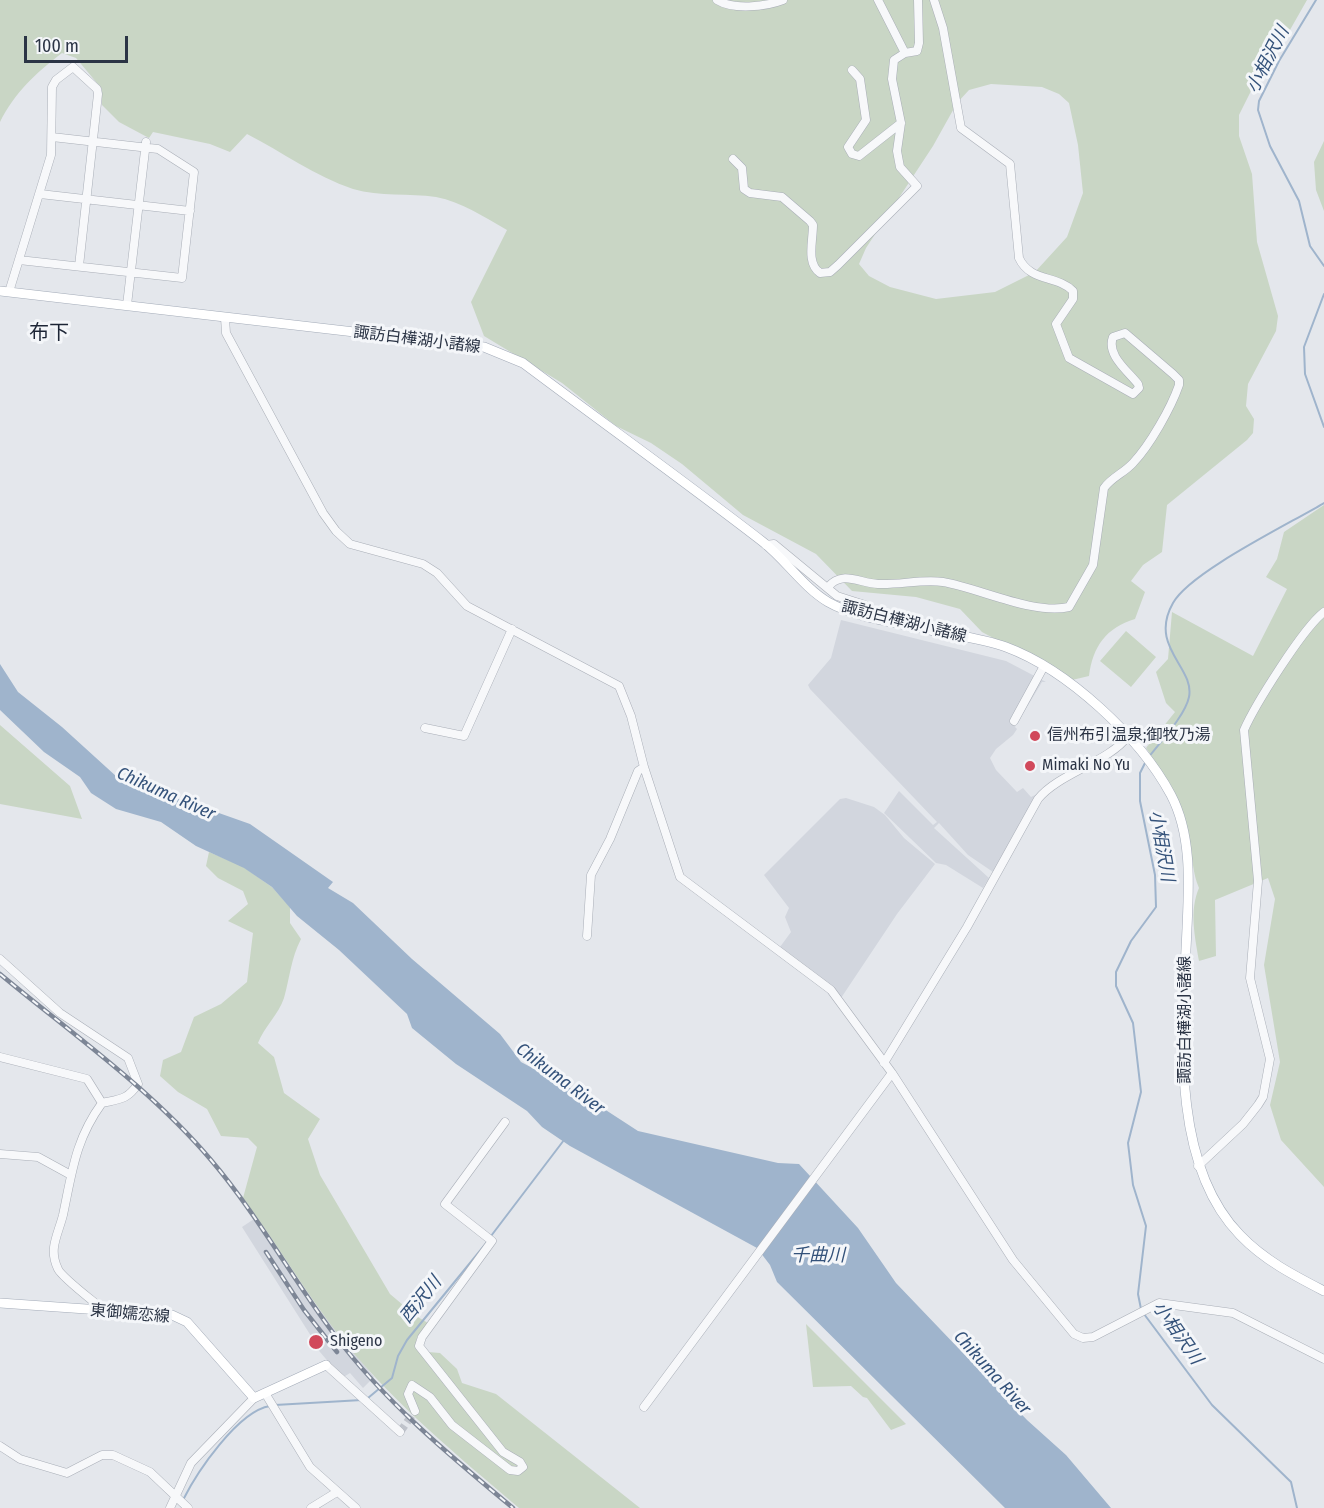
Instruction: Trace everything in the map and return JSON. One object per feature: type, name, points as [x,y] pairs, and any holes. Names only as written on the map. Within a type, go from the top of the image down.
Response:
[{"type":"main road","name":"諏訪白樺湖小諸線","points":[[4,291],[484,347],[501,352],[523,363],[766,545],[829,602],[873,617],[1005,647],[1044,666],[1071,685],[1145,754],[1155,768],[1177,812],[1190,877],[1184,1009],[1188,1121],[1198,1166],[1208,1190],[1238,1233],[1277,1267],[1324,1291]]},
{"type":"main road","name":"東御嬬恋線","points":[[0,1303],[106,1313],[172,1316],[187,1322],[254,1398]]},
{"type":"main road","points":[[254,1398],[267,1397],[326,1365]]},
{"type":"street","points":[[717,0],[726,5],[740,6],[783,0]]},
{"type":"street","points":[[878,0],[905,53]]},
{"type":"street","points":[[733,159],[742,168],[744,189],[750,193],[782,197],[810,221],[813,225],[811,261],[814,269],[820,273],[830,272],[917,186],[900,166],[897,151],[901,123],[892,79],[894,60],[905,53],[917,51],[919,43],[918,0]]},
{"type":"street","points":[[828,587],[837,578],[843,576],[877,584],[941,582],[1017,602],[1062,609],[1069,607],[1093,565],[1104,488],[1110,480],[1131,466],[1143,451],[1179,385],[1179,380],[1173,374],[1125,333],[1113,337],[1110,344],[1112,353],[1138,384],[1139,388],[1133,394],[1090,372],[1065,353],[1056,324],[1073,299],[1073,291],[1067,285],[1042,279],[1024,267],[1019,258],[1010,164],[961,128],[943,28],[934,0]]},
{"type":"street","points":[[4,291],[20,260],[51,155],[52,87],[56,80],[74,67],[97,88],[99,111],[79,266]]},
{"type":"street","points":[[852,70],[860,80],[866,120],[848,147],[852,154],[859,156],[901,123]]},
{"type":"street","points":[[20,260],[182,278],[194,172],[158,149],[146,145],[52,137]]},
{"type":"street","points":[[127,306],[146,145]]},
{"type":"street","points":[[40,194],[190,211]]},
{"type":"street","points":[[225,318],[226,333],[323,513],[336,531],[350,544],[423,564],[437,573],[467,606],[619,686],[631,716],[644,766],[680,877],[823,983],[892,1073],[1013,1260],[1074,1334],[1083,1338],[1093,1337],[1160,1303],[1233,1313],[1324,1359]]},
{"type":"street","points":[[766,545],[774,544],[837,596],[865,605],[873,617]]},
{"type":"street","points":[[1198,1166],[1243,1124],[1258,1105],[1263,1097],[1270,1059],[1250,978],[1258,881],[1244,730],[1251,713],[1282,664],[1324,612]]},
{"type":"street","points":[[425,728],[464,736],[512,629]]},
{"type":"street","points":[[1014,721],[1044,666]]},
{"type":"street","points":[[884,1063],[967,927],[1038,799],[1048,788],[1081,770],[1122,743],[1128,736]]},
{"type":"street","points":[[587,936],[591,875],[610,839],[638,771],[644,766]]},
{"type":"street","points":[[0,959],[60,1012],[128,1058],[138,1084],[128,1098],[102,1103],[87,1128],[69,1174],[63,1216],[52,1252],[59,1271],[106,1313]]},
{"type":"street","points":[[0,1057],[87,1079],[102,1103]]},
{"type":"street","points":[[644,1407],[892,1073]]},
{"type":"street","points":[[415,1411],[408,1394],[412,1385],[430,1397],[453,1425],[510,1470],[518,1471],[523,1467],[520,1462],[503,1452],[419,1346],[422,1337],[492,1241],[445,1204],[505,1122]]},
{"type":"street","points":[[0,1154],[38,1157],[69,1174]]},
{"type":"street","points":[[326,1365],[400,1432]]},
{"type":"street","points":[[267,1397],[306,1461],[356,1508]]},
{"type":"street","points":[[170,1508],[192,1463],[254,1398]]},
{"type":"street","points":[[0,1458],[3,1448],[21,1459],[67,1473],[107,1454],[150,1472],[187,1506]]},
{"type":"street","points":[[311,1508],[337,1492]]},
{"type":"shaded area","points":[[841,620],[1006,661],[1046,682],[1042,682],[1015,727],[1017,729],[1013,735],[996,749],[990,758],[996,770],[1017,792],[1023,788],[1031,797],[1037,794],[993,872],[968,855],[939,823],[934,828],[989,878],[983,888],[946,865],[936,863],[884,813],[899,791],[933,825],[937,822],[810,689],[808,685],[831,658]]},
{"type":"shaded area","points":[[846,798],[874,807],[885,815],[904,838],[935,864],[897,914],[841,998],[830,985],[780,947],[791,932],[785,917],[789,908],[764,875],[840,799]]},
{"type":"shaded area","name":"Shigeno","points":[[257,1217],[314,1303],[374,1377],[363,1388],[350,1373],[342,1378],[309,1339],[311,1336],[242,1227]]},
{"type":"green space","points":[[0,0],[1307,0],[1278,51],[1254,85],[1239,115],[1239,136],[1252,174],[1257,242],[1278,316],[1276,331],[1248,384],[1246,406],[1254,419],[1253,433],[1167,505],[1162,552],[1143,565],[1131,581],[1145,592],[1135,619],[1116,627],[1103,640],[1094,656],[1089,676],[1072,680],[982,632],[960,609],[916,597],[852,591],[816,554],[743,515],[682,464],[651,443],[616,426],[562,383],[484,336],[471,302],[507,230],[473,210],[436,197],[374,193],[353,189],[312,171],[247,134],[230,152],[210,144],[153,132],[149,138],[119,122],[102,105],[102,89],[76,58],[62,53],[27,84],[12,101],[0,122]],"holes":[[[991,84],[1042,87],[1059,94],[1069,103],[1078,145],[1083,193],[1067,237],[1035,272],[995,292],[936,299],[890,287],[869,276],[859,264],[866,248],[933,146],[957,103],[969,90]]]},
{"type":"green space","points":[[1324,141],[1324,211],[1316,190],[1314,162]]},
{"type":"green space","points":[[1324,505],[1324,1187],[1281,1140],[1270,1105],[1280,1062],[1264,965],[1275,899],[1268,878],[1215,900],[1216,956],[1199,961],[1194,906],[1199,888],[1190,847],[1173,795],[1146,748],[1175,712],[1166,703],[1156,672],[1168,659],[1172,612],[1253,656],[1287,589],[1266,577],[1277,559],[1284,532]]},
{"type":"green space","points":[[1126,631],[1156,657],[1131,687],[1100,661]]},
{"type":"green space","points":[[0,725],[70,786],[82,819],[0,804]]},
{"type":"green space","points":[[209,852],[242,866],[272,887],[290,907],[290,923],[301,939],[282,1004],[258,1043],[274,1057],[284,1093],[320,1119],[308,1139],[320,1175],[390,1294],[428,1323],[417,1337],[416,1346],[428,1352],[440,1353],[457,1369],[462,1383],[496,1394],[640,1508],[519,1508],[429,1430],[346,1344],[319,1309],[243,1198],[257,1147],[248,1138],[221,1136],[207,1109],[178,1092],[160,1076],[163,1060],[181,1052],[194,1017],[221,1004],[247,982],[253,933],[228,921],[248,904],[243,891],[218,878],[206,866]]},
{"type":"green space","points":[[806,1324],[906,1424],[891,1430],[867,1398],[851,1386],[813,1387]]},
{"type":"water","name":"千曲川","points":[[0,664],[18,692],[62,727],[117,777],[250,824],[333,882],[328,888],[353,903],[412,959],[500,1034],[521,1062],[578,1092],[638,1131],[778,1163],[799,1164],[858,1228],[896,1283],[1027,1420],[1066,1455],[1111,1508],[1005,1508],[777,1282],[770,1265],[757,1248],[570,1146],[542,1127],[527,1111],[456,1064],[412,1028],[407,1014],[339,950],[297,916],[272,887],[244,868],[196,846],[161,822],[116,809],[91,793],[80,777],[44,752],[0,710]]},
{"type":"waterway","name":"小相沢川","points":[[1316,0],[1279,61],[1259,101],[1258,110],[1270,146],[1299,201],[1310,246],[1324,266]]},
{"type":"waterway","name":"小相沢川","points":[[1324,294],[1304,347],[1305,374],[1324,427]]},
{"type":"waterway","name":"小相沢川","points":[[1148,758],[1177,720],[1189,697],[1186,676],[1174,655],[1166,632],[1167,618],[1173,603],[1199,577],[1219,563],[1324,503]]},
{"type":"waterway","name":"小相沢川","points":[[1141,1309],[1138,1294],[1146,1226],[1133,1185],[1128,1143],[1141,1092],[1133,1023],[1116,986],[1116,972],[1131,941],[1156,907],[1155,875],[1140,801],[1140,773],[1145,763]]},
{"type":"waterway","name":"西沢川","points":[[491,1236],[564,1140]]},
{"type":"waterway","name":"西沢川","points":[[368,1398],[392,1378],[398,1356],[407,1340],[488,1241]]},
{"type":"waterway","name":"小相沢川","points":[[1144,1314],[1212,1405],[1291,1482],[1297,1508]]},
{"type":"waterway","name":"西沢川","points":[[275,1405],[362,1400]]},
{"type":"waterway","name":"西沢川","points":[[183,1500],[208,1459],[232,1431],[258,1410],[270,1406]]},
{"type":"tunnel","points":[[400,1432],[415,1411]]},
{"type":"railway","points":[[0,974],[110,1062],[188,1134],[244,1202],[353,1359],[418,1426],[513,1508]]},
{"type":"railway","points":[[266,1252],[304,1310],[337,1352]]},
{"type":"place","name":"信州布引温泉;御牧乃湯","points":[[1035,736]]},
{"type":"place","name":"Mimaki No Yu","points":[[1030,766]]},
{"type":"place","name":"Shigeno","points":[[316,1342]]},
{"type":"district","name":"布下","points":[[49,333]]},
{"type":"water label","name":"Chikuma River","points":[[166,794]]},
{"type":"water label","name":"Chikuma River","points":[[560,1079]]},
{"type":"water label","name":"Chikuma River","points":[[992,1373]]}]
